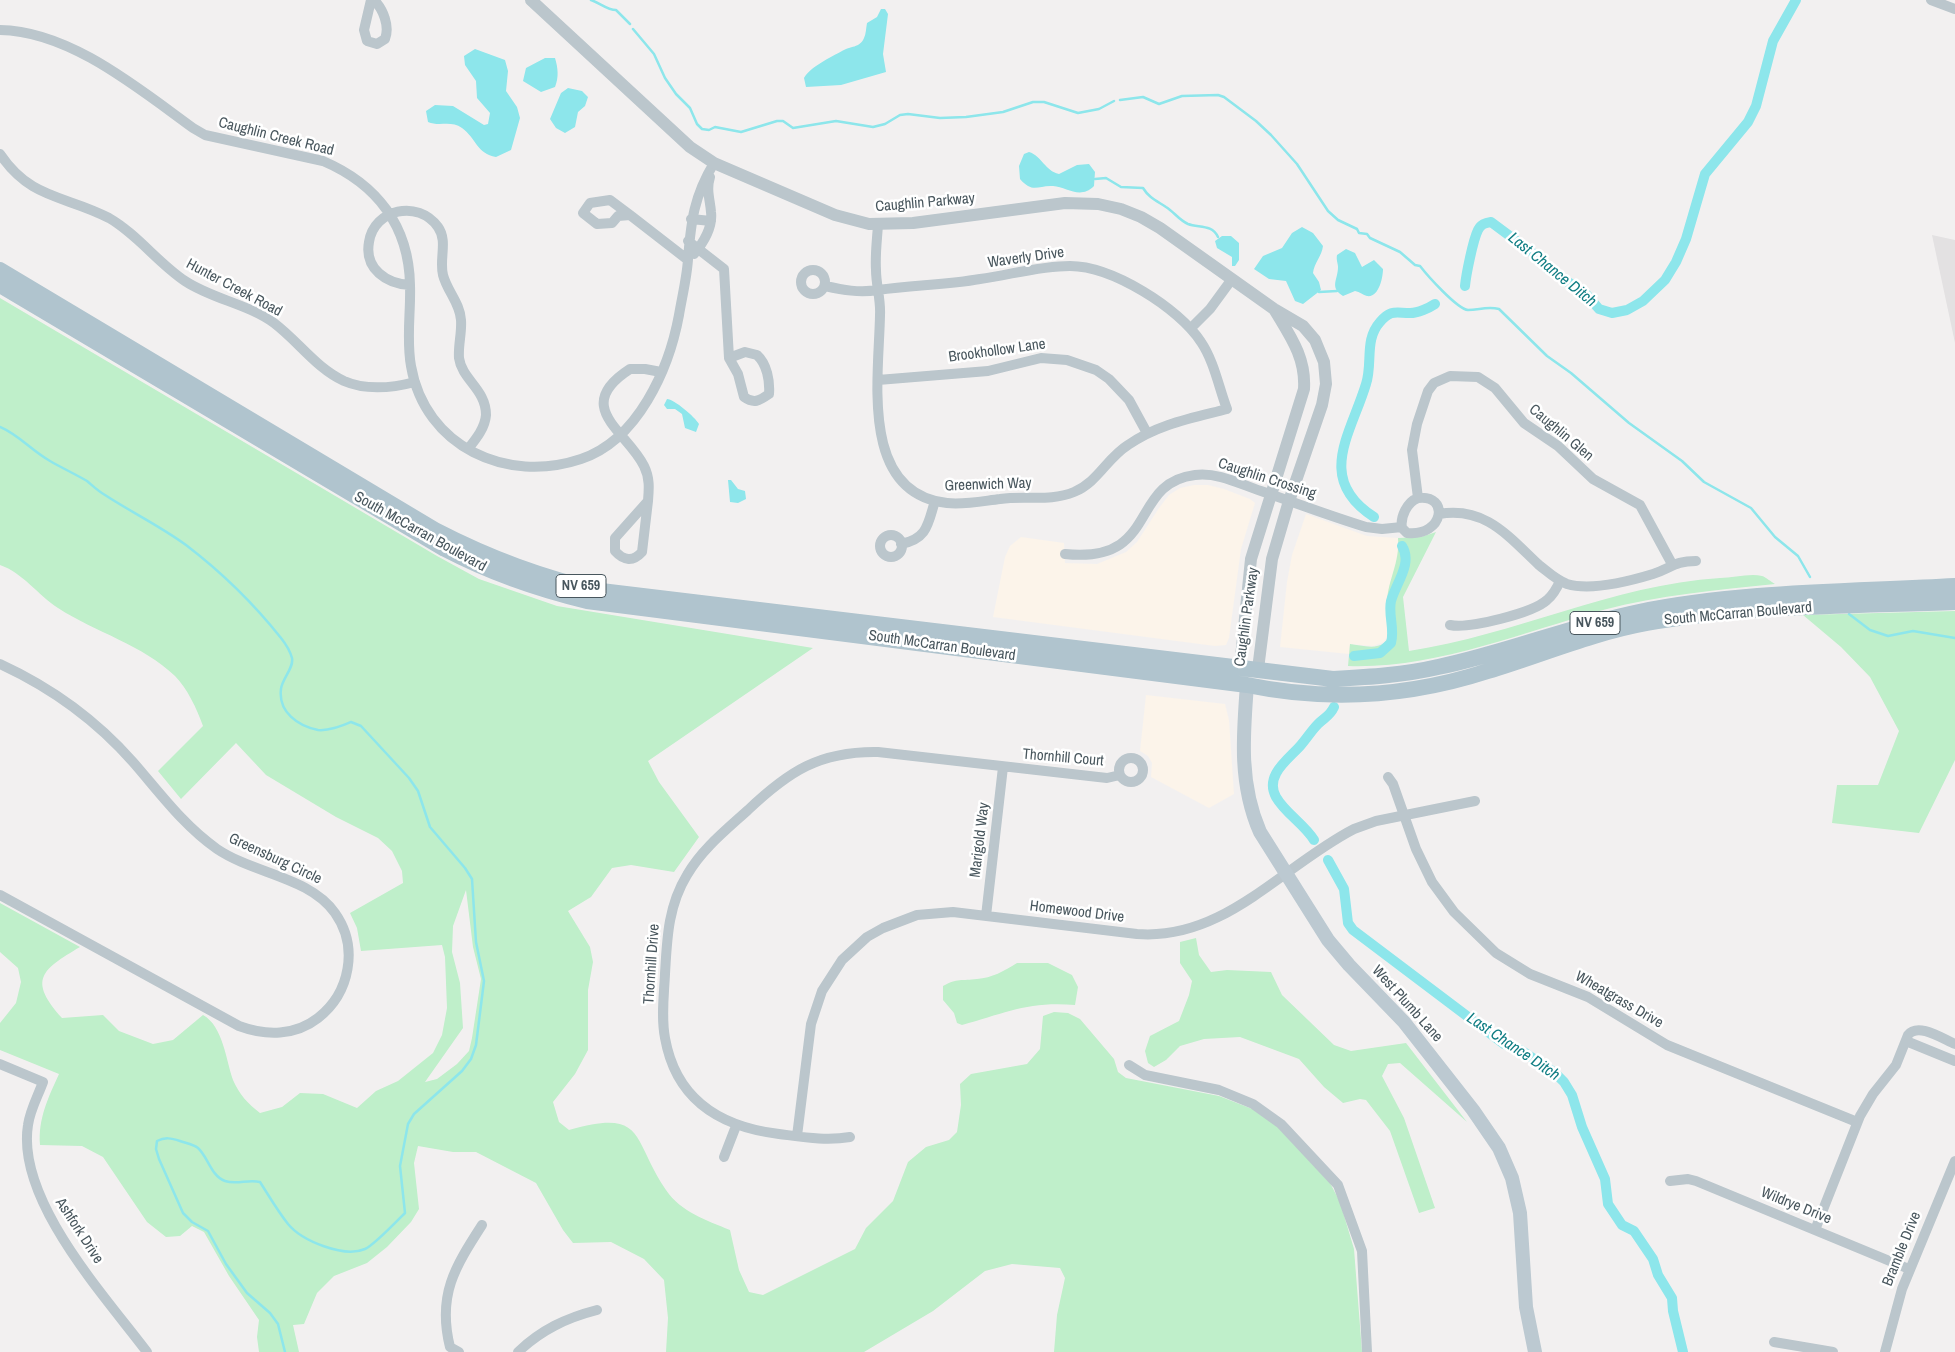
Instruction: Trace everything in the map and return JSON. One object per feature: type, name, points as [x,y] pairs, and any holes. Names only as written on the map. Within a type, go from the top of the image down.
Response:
[{"type":"main road","name":"South McCarran Boulevard","points":[[0,270],[435,530],[497,560],[535,574],[576,585],[625,594],[1258,669],[1318,678],[1373,677],[1438,667],[1602,621],[1678,605],[1765,597],[1955,586]]},
{"type":"main road","name":"South McCarran Boulevard","points":[[0,284],[445,550],[495,574],[532,587],[587,601],[1247,685],[1310,695],[1388,693],[1464,678],[1580,640],[1645,623],[1748,611],[1955,602]]},
{"type":"main road","name":"Caughlin Parkway","points":[[1240,667],[1247,685],[1252,682],[1258,669]]},
{"type":"main road","name":"West Plumb Lane","points":[[1247,685],[1242,753],[1247,795],[1260,832],[1328,940],[1420,1041],[1473,1110],[1503,1155],[1512,1178],[1520,1213],[1526,1307],[1535,1352]]},
{"type":"street","name":"Caughlin Parkway","points":[[531,0],[668,128],[714,163],[835,215],[857,222],[878,225],[913,223],[1065,204],[1098,204],[1121,209],[1150,222],[1274,310],[1294,320],[1309,331],[1321,351],[1326,374],[1322,405],[1289,500],[1272,560],[1258,669]]},
{"type":"street","points":[[1931,0],[1955,9]]},
{"type":"street","name":"Caughlin Creek Road","points":[[0,30],[27,33],[45,38],[105,65],[205,135],[323,161],[340,168],[370,189],[390,213],[406,252],[410,285],[409,351],[415,382],[427,409],[450,436],[498,464],[516,467],[554,467],[586,458],[614,441],[635,420],[660,372],[675,333],[688,260],[691,219],[700,189],[714,163]]},
{"type":"street","name":"Hunter Creek Road","points":[[0,154],[18,177],[31,186],[108,218],[120,225],[170,270],[187,282],[271,321],[318,365],[331,374],[345,381],[370,387],[396,387],[415,382]]},
{"type":"street","points":[[630,215],[688,260],[709,233],[711,220],[707,190],[714,163]]},
{"type":"street","points":[[410,285],[399,285],[382,277],[368,254],[369,240],[375,226],[390,213],[407,210],[425,214],[438,226],[442,235],[442,273],[458,305],[462,320],[460,360],[463,369],[480,392],[485,407],[483,426],[468,448]]},
{"type":"street","points":[[691,219],[711,220]]},
{"type":"street","name":"Greenwich Way","points":[[878,225],[876,271],[880,315],[878,380],[880,431],[886,457],[893,470],[910,488],[935,501],[960,504],[1007,498],[1051,498],[1064,496],[1087,485],[1117,453],[1147,433],[1172,423],[1226,410]]},
{"type":"street","points":[[688,241],[724,269],[729,358],[738,374],[744,397],[750,402],[760,401],[768,394],[769,384],[764,364],[757,355],[745,352],[729,358]]},
{"type":"street","name":"Waverly Drive","points":[[824,286],[847,292],[878,290],[971,281],[1052,267],[1089,268],[1106,272],[1135,286],[1191,328],[1208,354],[1226,410]]},
{"type":"street","points":[[1191,328],[1210,309],[1232,279]]},
{"type":"street","name":"Caughlin Parkway","points":[[1240,667],[1251,559],[1270,494],[1302,400],[1305,380],[1300,354],[1274,310]]},
{"type":"street","name":"Brookhollow Lane","points":[[878,380],[988,371],[1041,358],[1067,360],[1096,370],[1109,379],[1129,400],[1147,433]]},
{"type":"street","points":[[648,501],[615,538],[615,551],[624,559],[637,557],[642,552],[648,501],[649,482],[644,467],[607,419],[604,411],[609,390],[630,369],[637,368],[660,372]]},
{"type":"street","name":"Caughlin Glen","points":[[1418,498],[1412,450],[1414,433],[1428,391],[1434,383],[1442,378],[1457,375],[1478,377],[1495,388],[1524,424],[1558,446],[1593,479],[1640,505],[1672,564]]},
{"type":"street","name":"Caughlin Crossing","points":[[1065,554],[1094,555],[1118,546],[1137,529],[1150,505],[1161,490],[1185,476],[1210,475],[1366,527],[1382,529],[1402,527]]},
{"type":"street","points":[[1418,498],[1432,500],[1438,507],[1439,514],[1437,523],[1427,532],[1407,533],[1402,527],[1401,520],[1409,504],[1418,498]]},
{"type":"street","points":[[902,544],[921,538],[935,501]]},
{"type":"street","points":[[1439,514],[1464,512],[1486,520],[1560,580],[1578,586],[1593,587],[1653,574],[1672,564],[1696,561]]},
{"type":"street","points":[[1450,625],[1458,627],[1476,626],[1534,608],[1547,601],[1560,580]]},
{"type":"street","name":"Greensburg Circle","points":[[0,664],[41,685],[89,719],[133,761],[171,807],[202,838],[239,862],[296,883],[320,896],[336,914],[346,936],[349,949],[346,976],[335,1001],[315,1020],[291,1031],[278,1033],[252,1031],[0,895]]},
{"type":"street","name":"Thornhill Drive","points":[[850,1137],[824,1140],[755,1131],[736,1126],[716,1116],[692,1095],[675,1069],[664,1037],[663,1021],[668,928],[678,893],[696,861],[775,785],[805,766],[824,758],[842,754],[878,752],[1004,767]]},
{"type":"street","name":"Thornhill Court","points":[[1004,767],[1107,778],[1120,775]]},
{"type":"street","name":"Marigold Way","points":[[986,916],[1004,767]]},
{"type":"street","name":"Wheatgrass Drive","points":[[1388,777],[1393,784],[1416,849],[1442,898],[1470,929],[1508,961],[1530,974],[1588,997],[1667,1045],[1857,1122]]},
{"type":"street","name":"Homewood Drive","points":[[797,1136],[811,1024],[815,1008],[831,974],[842,960],[867,937],[899,920],[936,912],[1137,934],[1167,934],[1201,926],[1218,918],[1354,829],[1376,821],[1475,801]]},
{"type":"street","points":[[1814,1230],[1857,1122],[1869,1100],[1896,1066],[1911,1032],[1919,1030],[1955,1044]]},
{"type":"street","points":[[1906,1041],[1955,1061]]},
{"type":"street","name":"Ashfork Drive","points":[[0,1064],[44,1082],[30,1114],[27,1138],[34,1178],[41,1198],[67,1246],[147,1352]]},
{"type":"street","points":[[1129,1065],[1145,1075],[1219,1090],[1253,1104],[1281,1124],[1338,1186],[1362,1251],[1367,1352]]},
{"type":"street","points":[[724,1157],[736,1126]]},
{"type":"street","name":"Bramble Drive","points":[[1885,1352],[1895,1312],[1909,1269],[1955,1161]]},
{"type":"street","name":"Wildrye Drive","points":[[1670,1181],[1688,1179],[1909,1269]]},
{"type":"street","points":[[455,1350],[445,1319],[448,1288],[458,1262],[482,1225]]},
{"type":"street","points":[[518,1352],[548,1328],[579,1314],[597,1310]]},
{"type":"street","points":[[1774,1342],[1833,1352]]},
{"type":"shaded area","points":[[1932,235],[1955,240],[1955,343]]},
{"type":"shaded area","points":[[1208,485],[1224,489],[1250,499],[1255,503],[1241,549],[1229,638],[1226,645],[1215,646],[993,617],[1005,557],[1010,546],[1021,537],[1064,543],[1065,563],[1097,564],[1126,552],[1137,542],[1169,495],[1180,488]]},
{"type":"shaded area","points":[[1306,514],[1367,536],[1398,538],[1399,553],[1387,596],[1390,631],[1384,642],[1373,646],[1350,644],[1349,654],[1280,647],[1292,555]]},
{"type":"shaded area","points":[[1146,695],[1225,704],[1229,720],[1234,794],[1209,808],[1151,777],[1152,763],[1148,756],[1140,751]]},
{"type":"green space","points":[[0,298],[479,579],[557,606],[813,648],[648,761],[659,782],[699,837],[674,872],[631,865],[612,868],[591,897],[568,911],[590,947],[593,962],[588,990],[588,1050],[575,1074],[553,1102],[559,1122],[569,1130],[594,1124],[612,1123],[625,1126],[634,1133],[655,1172],[672,1198],[687,1210],[730,1230],[739,1270],[749,1292],[763,1295],[855,1249],[866,1228],[893,1201],[908,1162],[926,1147],[949,1140],[957,1132],[961,1105],[960,1084],[971,1074],[1027,1064],[1040,1049],[1043,1016],[1054,1012],[1068,1013],[1080,1019],[1114,1059],[1118,1072],[1126,1078],[1219,1096],[1255,1110],[1274,1123],[1330,1183],[1340,1202],[1354,1249],[1362,1352],[1054,1352],[1057,1315],[1065,1278],[1060,1268],[1012,1264],[985,1271],[933,1311],[864,1352],[666,1352],[668,1318],[664,1280],[644,1259],[611,1242],[573,1243],[563,1230],[536,1183],[476,1152],[453,1152],[418,1146],[414,1163],[419,1209],[411,1222],[387,1247],[367,1263],[334,1276],[317,1293],[304,1324],[293,1325],[299,1352],[259,1352],[257,1337],[259,1320],[229,1276],[204,1232],[192,1226],[180,1236],[166,1237],[147,1222],[103,1157],[82,1146],[40,1145],[42,1117],[59,1074],[0,1050],[0,1023],[16,1003],[21,982],[18,968],[0,952],[0,903],[80,947],[56,962],[44,977],[42,985],[45,994],[62,1018],[103,1015],[119,1031],[153,1044],[173,1040],[203,1015],[210,1020],[219,1035],[238,1090],[260,1113],[282,1107],[300,1093],[323,1094],[357,1108],[376,1091],[398,1081],[433,1053],[442,1035],[447,1008],[445,957],[442,945],[361,951],[357,928],[350,913],[403,883],[402,871],[392,851],[378,838],[336,817],[266,775],[236,743],[181,799],[158,771],[203,726],[184,686],[162,665],[134,647],[72,617],[51,603],[16,573],[0,565]],"holes":[[[466,890],[473,947],[481,979],[469,1051],[457,1064],[437,1079],[425,1082],[463,1028],[460,983],[452,952],[453,926]]]},
{"type":"green space","points":[[1436,532],[1403,597],[1409,651],[1448,644],[1602,600],[1680,582],[1757,575],[1775,584],[1646,600],[1603,610],[1509,639],[1445,656],[1413,662],[1348,666],[1350,644],[1380,645],[1384,643],[1389,634],[1388,594],[1397,555],[1398,538],[1421,537]]},
{"type":"green space","points":[[1955,611],[1955,760],[1919,833],[1832,823],[1837,785],[1878,785],[1899,731],[1870,677],[1841,647],[1803,615]]},
{"type":"green space","points":[[1196,938],[1199,955],[1211,972],[1227,970],[1271,972],[1282,995],[1334,1045],[1351,1051],[1406,1043],[1467,1122],[1400,1063],[1388,1064],[1382,1076],[1404,1118],[1435,1208],[1419,1213],[1390,1131],[1366,1100],[1360,1099],[1343,1103],[1324,1087],[1299,1059],[1240,1037],[1204,1039],[1180,1046],[1166,1060],[1154,1067],[1148,1063],[1145,1051],[1150,1036],[1179,1021],[1189,995],[1192,981],[1180,963],[1180,942]]},
{"type":"green space","points":[[1017,963],[1048,963],[1072,975],[1078,987],[1075,1005],[1030,1006],[962,1025],[957,1023],[954,1013],[943,1000],[943,986],[956,981],[993,976]]},
{"type":"water","points":[[881,9],[885,9],[888,14],[883,54],[886,72],[841,85],[806,87],[804,78],[816,66],[845,49],[860,44],[865,35],[867,23],[877,17]]},
{"type":"water","points":[[475,49],[505,60],[508,71],[506,91],[517,107],[520,118],[511,150],[496,157],[485,153],[462,128],[454,124],[428,122],[426,111],[435,105],[453,106],[484,125],[488,124],[490,113],[477,98],[476,81],[465,65],[464,56]]},
{"type":"water","points":[[545,58],[555,58],[558,76],[555,87],[541,92],[523,81],[526,68]]},
{"type":"water","points":[[568,88],[582,91],[588,97],[585,106],[578,112],[575,127],[565,133],[556,128],[550,119],[561,93]]},
{"type":"water","points":[[1029,152],[1050,170],[1059,174],[1077,165],[1089,164],[1095,172],[1094,186],[1084,192],[1074,192],[1053,186],[1032,188],[1020,179],[1019,166],[1024,154]]},
{"type":"water","points":[[1302,227],[1313,233],[1323,246],[1313,273],[1319,282],[1321,290],[1303,304],[1295,301],[1286,281],[1269,279],[1254,269],[1263,256],[1282,248],[1292,233]]},
{"type":"water","points":[[1222,236],[1231,236],[1239,243],[1239,260],[1235,266],[1232,266],[1232,257],[1217,248],[1215,241]]},
{"type":"water","points":[[1346,249],[1355,253],[1362,267],[1374,260],[1383,269],[1381,282],[1375,294],[1367,296],[1355,291],[1343,296],[1336,290],[1337,255]]},
{"type":"water","points":[[667,399],[679,405],[697,421],[699,424],[696,432],[685,428],[682,414],[675,409],[667,409],[664,405]]},
{"type":"water","points":[[728,480],[731,480],[738,489],[745,491],[746,499],[738,503],[730,502]]},
{"type":"waterway","points":[[591,0],[616,10],[630,24]]},
{"type":"waterway","name":"Last Chance Ditch","points":[[1465,286],[1478,230],[1483,224],[1491,222],[1534,254],[1547,268],[1586,294],[1599,309],[1612,313],[1627,310],[1643,301],[1665,280],[1676,262],[1686,239],[1705,174],[1748,122],[1756,106],[1773,41],[1796,0]]},
{"type":"waterway","points":[[633,29],[654,54],[665,78],[676,94],[690,108],[697,124],[702,129],[709,130],[715,127],[741,132],[777,121],[783,121],[793,128],[836,121],[873,127],[885,124],[900,115],[908,114],[940,118],[966,117],[1003,112],[1033,102],[1044,102],[1078,113],[1099,109],[1114,101]]},
{"type":"waterway","points":[[1120,100],[1143,97],[1159,104],[1182,96],[1218,95],[1224,97],[1271,135],[1297,164],[1328,211],[1338,220],[1357,229],[1359,233],[1367,234],[1370,238],[1400,252],[1415,265],[1420,266],[1442,291],[1463,308],[1468,310],[1499,309],[1547,356],[1571,373],[1629,423],[1682,461],[1704,482],[1751,508],[1775,537],[1798,556],[1810,577]]},
{"type":"waterway","points":[[1095,179],[1106,178],[1121,187],[1143,188],[1151,197],[1188,224],[1209,228],[1218,237]]},
{"type":"waterway","points":[[1319,292],[1337,291]]},
{"type":"waterway","name":"Last Chance Ditch","points":[[1374,517],[1356,502],[1346,487],[1342,471],[1342,455],[1346,438],[1368,376],[1372,336],[1375,329],[1387,315],[1391,313],[1416,312],[1427,309],[1435,304]]},
{"type":"waterway","points":[[0,427],[13,434],[43,457],[87,481],[102,493],[176,538],[199,555],[236,588],[271,625],[289,650],[292,662],[281,689],[281,697],[286,711],[303,725],[318,730],[331,729],[351,722],[361,726],[409,778],[418,791],[430,827],[472,879],[476,942],[484,981],[476,1045],[471,1059],[462,1071],[414,1114],[408,1124],[400,1166],[405,1213],[374,1243],[365,1249],[346,1251],[335,1250],[313,1242],[288,1224],[260,1182],[225,1181],[216,1175],[198,1148],[171,1139],[157,1141],[156,1149],[159,1159],[183,1213],[192,1222],[208,1231],[226,1264],[247,1293],[270,1313],[278,1324],[285,1352]]},
{"type":"waterway","name":"Last Chance Ditch","points":[[1354,656],[1380,653],[1391,643],[1391,601],[1406,559],[1402,546]]},
{"type":"waterway","points":[[1849,614],[1870,630],[1888,636],[1913,631],[1955,638]]},
{"type":"waterway","name":"Last Chance Ditch","points":[[1314,840],[1280,803],[1273,789],[1273,782],[1280,768],[1334,707]]},
{"type":"waterway","name":"Last Chance Ditch","points":[[1328,860],[1344,889],[1348,923],[1353,930],[1504,1044],[1522,1051],[1555,1073],[1564,1082],[1572,1095],[1582,1127],[1605,1179],[1608,1204],[1622,1225],[1634,1231],[1653,1259],[1658,1275],[1672,1298],[1673,1311],[1683,1352]]}]
